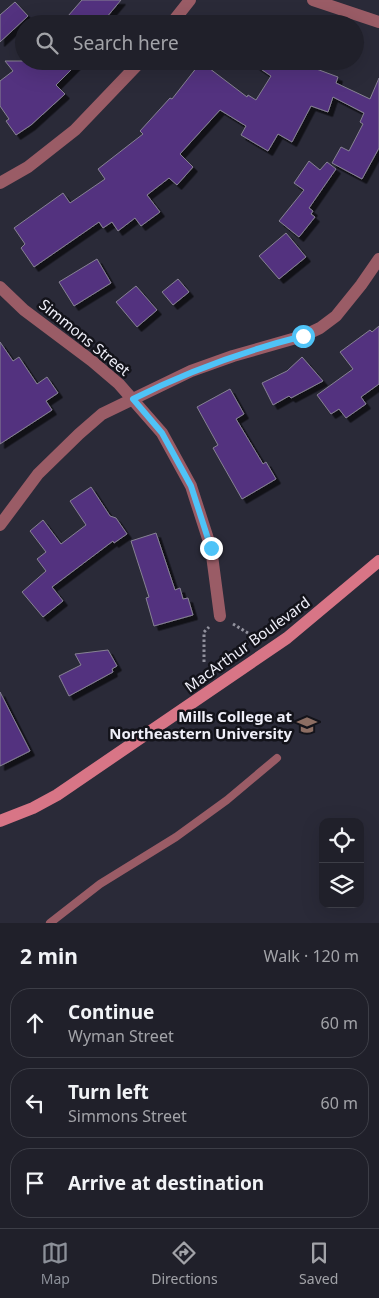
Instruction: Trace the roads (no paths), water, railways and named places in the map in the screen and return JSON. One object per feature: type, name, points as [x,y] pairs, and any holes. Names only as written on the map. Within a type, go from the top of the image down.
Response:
[{"type":"main road","name":"MacArthur Boulevard","points":[[0,821],[33,808],[57,795],[220,685],[299,629],[379,561]]},
{"type":"street","points":[[178,15],[190,0]]},
{"type":"street","points":[[313,0],[358,15]]},
{"type":"street","points":[[364,17],[379,22]]},
{"type":"street","points":[[0,183],[28,167],[75,130],[132,70]]},
{"type":"street","points":[[0,525],[38,474],[102,414],[191,371],[241,353],[303,336],[320,328],[336,316],[379,259]]},
{"type":"street","name":"Simmons Street","points":[[0,287],[24,310],[92,361],[133,399],[162,433],[191,486],[211,548],[220,616]]},
{"type":"lane","points":[[50,923],[100,884],[176,838],[227,800],[277,758]]},
{"type":"place","name":"Mills College at Northeastern University","points":[[307,725]]}]
